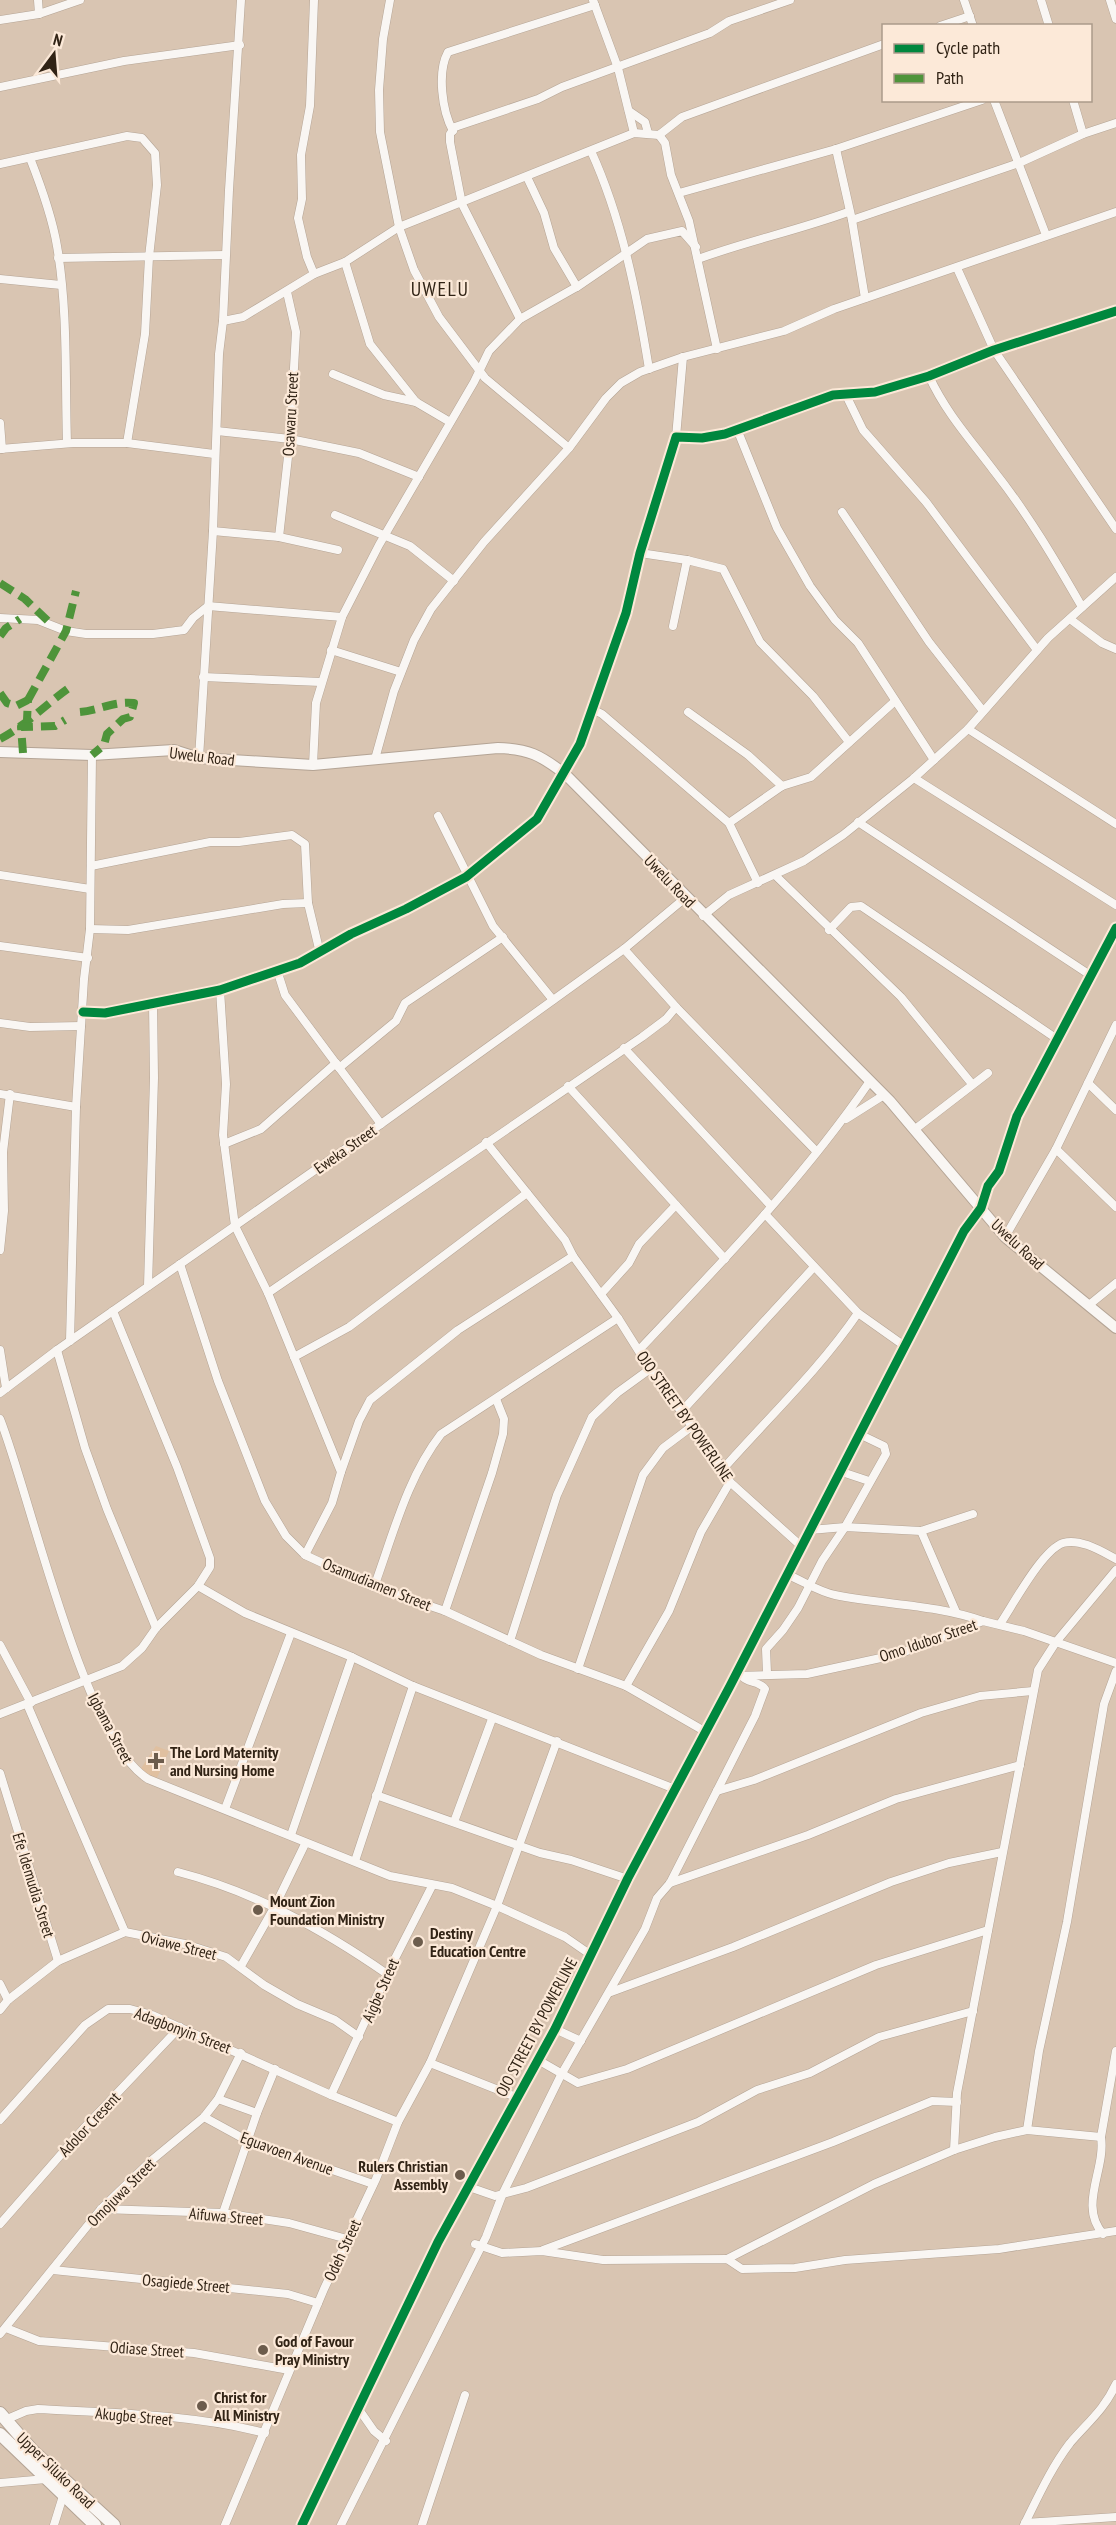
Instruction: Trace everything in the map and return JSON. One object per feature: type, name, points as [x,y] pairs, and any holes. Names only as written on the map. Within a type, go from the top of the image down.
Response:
[{"type":"main road","name":"Upper Siluko Road","points":[[2,2416],[33,2451],[114,2525]]},
{"type":"main road","name":"Upper Siluko Road","points":[[0,2434],[95,2525]]},
{"type":"street","points":[[38,0],[39,14]]},
{"type":"street","points":[[0,20],[39,14],[80,0]]},
{"type":"street","points":[[198,758],[213,531],[219,354],[223,321],[241,0]]},
{"type":"street","points":[[314,0],[310,106],[301,155],[302,199],[298,218],[307,257],[314,274]]},
{"type":"street","points":[[390,0],[380,80],[380,132],[399,227],[414,270],[430,302],[478,370],[493,386],[569,448]]},
{"type":"street","points":[[520,319],[462,204],[450,142],[453,131],[467,122],[496,114],[562,87],[618,68],[710,33],[729,21],[790,0]]},
{"type":"street","points":[[964,0],[972,24]]},
{"type":"street","points":[[1041,0],[1048,24]]},
{"type":"street","points":[[1110,0],[1116,19]]},
{"type":"street","points":[[453,131],[446,118],[442,96],[448,52],[594,3],[618,68],[634,133]]},
{"type":"street","points":[[946,24],[970,16]]},
{"type":"street","points":[[0,87],[124,61],[240,45]]},
{"type":"street","points":[[659,135],[682,117],[882,45]]},
{"type":"street","points":[[679,193],[836,149],[976,102]]},
{"type":"street","points":[[995,102],[1046,235]]},
{"type":"street","points":[[1073,102],[1083,134]]},
{"type":"street","points":[[629,111],[645,122],[648,133]]},
{"type":"street","points":[[852,220],[1018,163],[1083,134],[1116,123]]},
{"type":"street","points":[[223,321],[243,318],[314,274],[345,262],[399,227],[462,204],[634,133],[648,133],[659,135],[665,143],[671,175],[689,221],[696,247],[717,349]]},
{"type":"street","points":[[0,165],[127,136],[142,138],[155,153],[157,185],[149,257],[145,334],[127,443]]},
{"type":"street","points":[[836,149],[848,212],[852,220],[864,298]]},
{"type":"street","points":[[591,151],[614,206],[624,255],[640,312],[649,369]]},
{"type":"street","points":[[30,158],[42,189],[58,258],[67,443]]},
{"type":"street","points":[[527,177],[544,213],[554,248],[577,287]]},
{"type":"street","points":[[698,259],[747,241],[818,223],[848,212]]},
{"type":"street","points":[[375,759],[401,672],[414,640],[431,609],[484,542],[569,448],[606,398],[621,383],[649,369],[683,357],[784,331],[864,298],[1116,212]]},
{"type":"street","points":[[313,765],[313,723],[321,682],[342,617],[418,477],[474,382],[489,351],[520,319],[577,287],[648,238],[682,231],[689,221]]},
{"type":"street","points":[[682,231],[696,247]]},
{"type":"street","points":[[58,258],[225,255]]},
{"type":"street","points":[[345,262],[370,344],[416,402]]},
{"type":"street","points":[[957,268],[994,350],[1116,529]]},
{"type":"street","points":[[0,279],[61,285]]},
{"type":"street","name":"Osawaru Street","points":[[279,537],[290,439],[296,332],[287,292]]},
{"type":"street","points":[[675,437],[702,438],[845,393],[876,392],[929,376],[994,350],[1116,311]]},
{"type":"street","points":[[83,1012],[105,1013],[220,990],[300,963],[351,934],[406,909],[466,877],[537,819],[565,774],[580,744],[626,613],[640,553],[675,437],[683,357]]},
{"type":"street","points":[[333,374],[384,394],[416,402],[450,422]]},
{"type":"street","points":[[929,376],[957,427],[994,471],[1045,542],[1082,607]]},
{"type":"street","points":[[845,393],[862,430],[926,502],[1037,650]]},
{"type":"street","points":[[0,423],[1,449],[67,443],[127,443],[214,454]]},
{"type":"street","points":[[736,429],[777,528],[810,586],[835,620],[858,643],[894,702],[934,760]]},
{"type":"street","points":[[217,431],[290,439],[359,453],[418,477]]},
{"type":"street","points":[[842,512],[929,642],[983,711]]},
{"type":"street","points":[[335,515],[386,534],[410,546],[454,581]]},
{"type":"street","points":[[213,531],[279,537],[338,550]]},
{"type":"street","points":[[640,553],[687,560],[723,569],[760,642],[813,696],[849,742]]},
{"type":"street","points":[[673,626],[687,560]]},
{"type":"street","points":[[703,916],[729,895],[776,876],[804,861],[914,778],[968,729],[1037,650],[1116,577]]},
{"type":"street","points":[[0,618],[38,620],[66,631],[86,634],[153,634],[184,630],[193,618],[208,606],[342,617]]},
{"type":"street","points":[[1070,619],[1102,643],[1116,649]]},
{"type":"street","points":[[331,650],[401,672]]},
{"type":"street","points":[[203,677],[321,682]]},
{"type":"street","points":[[729,823],[782,786],[811,777],[894,702]]},
{"type":"street","points":[[592,709],[602,714],[729,823],[758,882]]},
{"type":"street","points":[[688,712],[748,755],[782,786]]},
{"type":"street","points":[[968,729],[1116,824]]},
{"type":"street","name":"Uwelu Road","points":[[0,752],[92,755],[174,750],[198,758],[313,765],[498,748],[522,749],[543,757],[565,774],[685,898],[884,1095],[1005,1237],[1116,1328]]},
{"type":"street","points":[[70,1341],[76,1107],[84,979],[90,929],[92,755]]},
{"type":"street","points":[[914,778],[1116,905]]},
{"type":"street","points":[[438,816],[466,877],[485,907],[493,926],[553,1000]]},
{"type":"street","points":[[858,822],[1090,975]]},
{"type":"street","points":[[91,866],[210,842],[239,842],[292,836],[305,844],[308,903],[320,953]]},
{"type":"street","points":[[0,875],[90,889]]},
{"type":"street","points":[[776,876],[901,997],[972,1084]]},
{"type":"street","name":"Eweka Street","points":[[3,1390],[147,1286],[381,1124],[624,949],[685,898]]},
{"type":"street","points":[[90,929],[128,930],[272,906],[308,903]]},
{"type":"street","points":[[830,930],[851,907],[861,906],[1057,1039]]},
{"type":"street","points":[[801,1546],[964,1231],[981,1208],[988,1186],[999,1171],[1017,1116],[1116,928]]},
{"type":"street","points":[[224,1144],[261,1129],[396,1021],[405,1002],[503,937]]},
{"type":"street","points":[[0,946],[88,958]]},
{"type":"street","points":[[624,949],[676,1007],[817,1152]]},
{"type":"street","points":[[277,969],[285,995],[381,1124]]},
{"type":"street","points":[[220,990],[226,1084],[224,1144],[235,1226],[268,1293],[341,1472]]},
{"type":"street","points":[[147,1286],[154,1078],[153,1002]]},
{"type":"street","points":[[268,1293],[666,1019],[676,1007]]},
{"type":"street","points":[[0,1023],[30,1027],[81,1026]]},
{"type":"street","points":[[1005,1237],[1056,1149],[1116,1025]]},
{"type":"street","points":[[624,1048],[771,1206]]},
{"type":"street","points":[[914,1130],[988,1073]]},
{"type":"street","points":[[639,1350],[765,1214],[842,1121],[870,1081]]},
{"type":"street","points":[[1088,1083],[1116,1110]]},
{"type":"street","points":[[568,1086],[725,1259]]},
{"type":"street","points":[[0,1094],[76,1107]]},
{"type":"street","points":[[0,1250],[4,1211],[3,1152],[10,1094]]},
{"type":"street","points":[[842,1121],[884,1095]]},
{"type":"street","name":"OJO STREET BY POWERLINE","points":[[302,2525],[438,2242],[555,2029],[628,1879],[705,1732],[738,1675],[752,1642],[801,1546],[730,1482],[650,1369],[564,1240],[486,1142]]},
{"type":"street","points":[[1056,1149],[1116,1207]]},
{"type":"street","points":[[294,1357],[349,1327],[527,1193]]},
{"type":"street","points":[[601,1294],[629,1263],[639,1244],[676,1205]]},
{"type":"street","points":[[765,1214],[858,1312],[906,1347]]},
{"type":"street","points":[[305,1555],[332,1503],[359,1421],[370,1400],[458,1330],[573,1256]]},
{"type":"street","name":"Osamudiamen Street","points":[[180,1264],[218,1381],[265,1502],[286,1536],[305,1555],[374,1587],[445,1611],[510,1641],[626,1686],[705,1732]]},
{"type":"street","points":[[681,1412],[814,1267]]},
{"type":"street","points":[[1089,1305],[1116,1283]]},
{"type":"street","points":[[0,1714],[122,1666],[142,1648],[156,1628],[198,1586],[210,1567],[210,1558],[177,1467],[113,1311]]},
{"type":"street","points":[[723,1469],[802,1385],[836,1344],[858,1312]]},
{"type":"street","points":[[374,1587],[425,1455],[441,1434],[618,1318]]},
{"type":"street","points":[[0,1350],[3,1390]]},
{"type":"street","points":[[57,1350],[85,1448],[103,1499],[156,1628]]},
{"type":"street","points":[[510,1641],[557,1495],[592,1417],[617,1393],[650,1369]]},
{"type":"street","points":[[445,1611],[503,1434],[504,1419],[496,1399]]},
{"type":"street","name":"Igbama Street","points":[[0,1419],[55,1591],[87,1681],[105,1722],[134,1771],[148,1779],[291,1835],[305,1844],[390,1876],[432,1886],[452,1888],[565,1937],[591,1955]]},
{"type":"street","points":[[578,1669],[643,1475],[663,1448],[691,1427]]},
{"type":"street","points":[[767,1673],[766,1649],[783,1630],[811,1585],[822,1561],[845,1527],[886,1449],[859,1434]]},
{"type":"street","points":[[839,1472],[869,1481]]},
{"type":"street","points":[[626,1686],[669,1611],[702,1532],[730,1482]]},
{"type":"street","points":[[810,1530],[845,1527],[921,1532],[973,1514]]},
{"type":"street","points":[[921,1532],[957,1612]]},
{"type":"street","points":[[1000,1624],[1046,1557],[1062,1543],[1082,1543],[1116,1559]]},
{"type":"street","points":[[954,2150],[957,2102],[1002,1852],[1038,1670],[1056,1642],[1116,1570]]},
{"type":"street","points":[[788,1575],[832,1594],[957,1612],[983,1621]]},
{"type":"street","points":[[198,1586],[245,1613],[352,1657],[413,1686],[492,1719],[557,1741],[675,1789]]},
{"type":"street","name":"Omo Idubor Street","points":[[738,1675],[807,1674],[899,1654],[983,1621],[1000,1624],[1116,1663]]},
{"type":"street","points":[[225,1809],[291,1633]]},
{"type":"street","points":[[752,1642],[766,1649]]},
{"type":"street","points":[[0,1645],[29,1704],[126,1932]]},
{"type":"street","points":[[291,1835],[352,1657]]},
{"type":"street","points":[[1028,2130],[1040,2051],[1067,1922],[1104,1704],[1116,1671]]},
{"type":"street","points":[[341,2525],[386,2440],[561,2075],[611,1992],[645,1929],[657,1898],[670,1883],[765,1693],[761,1684],[745,1680],[738,1675]]},
{"type":"street","points":[[354,1861],[413,1686]]},
{"type":"street","points":[[717,1791],[754,1780],[921,1713],[980,1696],[1033,1691]]},
{"type":"street","points":[[454,1822],[492,1719]]},
{"type":"street","name":"Odeh Street","points":[[225,2525],[318,2303],[373,2184],[398,2122],[430,2063],[496,1906],[557,1741]]},
{"type":"street","points":[[670,1883],[776,1847],[896,1798],[1020,1765]]},
{"type":"street","name":"Efe Idemudia Street","points":[[0,1773],[58,1961]]},
{"type":"street","points":[[376,1795],[520,1845],[628,1879]]},
{"type":"street","points":[[241,1966],[275,1906],[305,1844]]},
{"type":"street","points":[[611,1992],[733,1947],[891,1882],[949,1863],[1002,1852]]},
{"type":"street","points":[[178,1872],[204,1879],[275,1906],[340,1942],[387,1974]]},
{"type":"street","name":"Aigbe Street","points":[[331,2095],[387,1974],[432,1886]]},
{"type":"street","points":[[538,2060],[578,2083],[627,2068],[876,1965],[988,1930]]},
{"type":"street","name":"Oviawe Street","points":[[0,2010],[8,2000],[58,1961],[126,1932],[185,1944],[226,1956],[264,1984],[297,2004],[335,2020],[359,2037]]},
{"type":"street","points":[[0,1984],[8,2000]]},
{"type":"street","name":"Adagbonyin Street","points":[[0,2120],[85,2025],[108,2009],[130,2009],[180,2027],[331,2095],[398,2122]]},
{"type":"street","points":[[469,2187],[495,2196],[526,2188],[698,2122],[757,2090],[810,2073],[879,2037],[973,2011]]},
{"type":"street","name":"Adolor Cresent","points":[[0,2224],[70,2143],[180,2027]]},
{"type":"street","points":[[555,2029],[581,2041]]},
{"type":"street","points":[[1103,2234],[1096,2225],[1092,2208],[1103,2149],[1101,2137],[1116,2051]]},
{"type":"street","name":"Omojuwa Street","points":[[0,2334],[101,2209],[152,2160],[204,2117],[218,2099],[241,2053]]},
{"type":"street","points":[[430,2063],[516,2097]]},
{"type":"street","points":[[223,2214],[257,2113],[275,2069]]},
{"type":"street","points":[[218,2099],[257,2113]]},
{"type":"street","points":[[542,2251],[833,2142],[932,2101],[957,2102]]},
{"type":"street","name":"Eguavoen Avenue","points":[[204,2117],[248,2141],[373,2184]]},
{"type":"street","points":[[478,2245],[502,2253],[542,2251],[603,2260],[727,2259],[874,2184],[954,2150],[995,2137],[1028,2130],[1101,2137]]},
{"type":"street","name":"Aifuwa Street","points":[[101,2209],[223,2214],[289,2223],[347,2239]]},
{"type":"street","points":[[727,2259],[742,2269],[795,2268],[845,2260],[999,2249],[1103,2234],[1116,2230]]},
{"type":"street","name":"Osagiede Street","points":[[53,2270],[288,2294],[318,2303]]},
{"type":"street","name":"Odiase Street","points":[[6,2328],[39,2341],[194,2353],[290,2370]]},
{"type":"street","points":[[1024,2524],[1050,2474],[1070,2444],[1106,2405],[1116,2384]]},
{"type":"street","points":[[422,2525],[465,2396]]},
{"type":"street","points":[[358,2408],[374,2432],[386,2440]]},
{"type":"street","name":"Akugbe Street","points":[[2,2416],[26,2411],[50,2410],[131,2414],[245,2428],[265,2433]]},
{"type":"street","points":[[0,2483],[46,2479]]},
{"type":"street","points":[[54,2525],[63,2496]]},
{"type":"street","points":[[1024,2524],[1116,2517]]},
{"type":"shaded area","name":"The Lord Maternity and Nursing Home","points":[[156,1746],[169,1751],[156,1780],[140,1770]]},
{"type":"marked path","points":[[0,583],[25,599],[50,623]]},
{"type":"marked path","points":[[28,700],[66,631],[76,591]]},
{"type":"marked path","points":[[0,636],[6,628],[20,619]]},
{"type":"marked path","points":[[0,739],[69,688]]},
{"type":"marked path","points":[[0,693],[7,703],[16,706],[28,700],[27,720]]},
{"type":"marked path","points":[[80,712],[120,703],[134,703],[130,717],[123,719],[107,734],[104,745],[92,755]]},
{"type":"marked path","points":[[23,753],[21,727],[55,726],[65,720]]},
{"type":"cycle path","points":[[83,1012],[105,1013],[220,990],[300,963],[351,934],[406,909],[466,877],[537,819],[580,744],[626,613],[640,553],[676,437],[702,438],[725,434],[833,395],[875,392],[929,376],[994,350],[1116,311]]},
{"type":"cycle path","points":[[302,2525],[438,2242],[555,2029],[628,1878],[730,1686],[964,1231],[981,1208],[988,1186],[999,1171],[1017,1116],[1116,928]]},
{"type":"place","name":"The Lord Maternity and Nursing Home","points":[[156,1761]]},
{"type":"place","name":"Mount Zion Foundation Ministry","points":[[258,1910]]},
{"type":"place","name":"Destiny Education Centre","points":[[418,1942]]},
{"type":"place","name":"Rulers Christian Assembly","points":[[460,2175]]},
{"type":"place","name":"God of Favour Pray Ministry","points":[[263,2350]]},
{"type":"place","name":"Christ for All Ministry","points":[[202,2406]]},
{"type":"district","name":"UWELU","points":[[440,289]]}]
